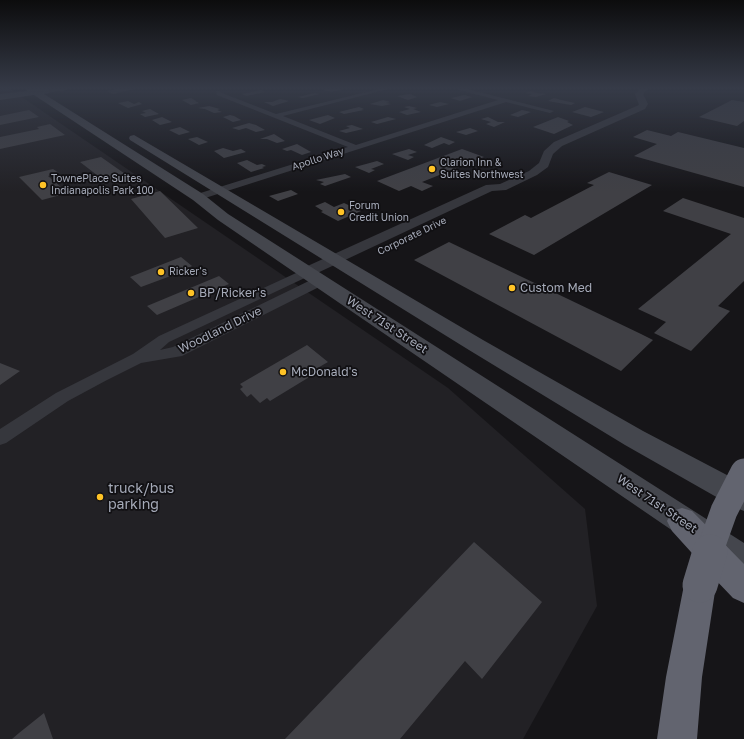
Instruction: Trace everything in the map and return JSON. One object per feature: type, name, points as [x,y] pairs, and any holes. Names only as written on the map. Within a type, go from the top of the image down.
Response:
[{"type":"highway","points":[[677,739],[684,677],[700,585],[708,556],[724,511],[744,472]]},
{"type":"highway","points":[[682,521],[744,587]]},
{"type":"main road","name":"West 71st Street","points":[[84,123],[198,197],[223,216],[327,268],[744,498]]},
{"type":"main road","name":"West 71st Street","points":[[122,131],[220,190],[533,420],[744,561]]},
{"type":"main road","points":[[110,140],[123,141],[148,157],[185,170]]},
{"type":"main road","points":[[141,160],[172,171],[204,188],[220,190]]},
{"type":"main road","points":[[214,208],[233,212],[256,222],[302,250],[327,268]]},
{"type":"street","points":[[294,123],[355,148]]},
{"type":"street","name":"Apollo Way","points":[[198,197],[432,123]]},
{"type":"street","name":"Corporate Drive","points":[[327,268],[465,210],[482,199],[499,191],[502,187],[539,170],[544,165],[551,150],[561,142],[606,123]]},
{"type":"street","name":"Woodland Drive","points":[[0,438],[62,397],[101,376],[139,358],[177,352],[327,268]]},
{"type":"shaded area","points":[[0,123],[61,123],[448,388],[585,509],[597,606],[523,739],[0,739]]},
{"type":"building","points":[[251,123],[265,130],[256,132],[246,128],[239,130],[232,128]]},
{"type":"building","points":[[487,123],[502,123],[494,127],[486,124]]},
{"type":"building","points":[[542,123],[570,123],[573,125],[554,134],[533,127]]},
{"type":"building","points":[[726,123],[741,123],[737,126]]},
{"type":"building","points":[[50,124],[65,135],[0,149],[0,137],[39,129],[37,127]]},
{"type":"building","points":[[352,125],[363,129],[346,133],[339,131],[350,128],[346,126]]},
{"type":"building","points":[[180,127],[190,132],[179,135],[169,130]]},
{"type":"building","points":[[470,128],[478,131],[466,135],[456,132]]},
{"type":"building","points":[[647,130],[671,136],[678,132],[744,148],[744,187],[634,156],[657,144],[633,137]]},
{"type":"building","points":[[274,134],[285,141],[277,143],[267,139],[260,139]]},
{"type":"building","points":[[197,137],[208,142],[199,145],[188,139]]},
{"type":"building","points":[[441,137],[455,142],[449,145],[444,143],[432,148],[424,145]]},
{"type":"building","points":[[297,144],[311,152],[302,155],[291,150],[287,151],[282,149]]},
{"type":"building","points":[[223,148],[233,151],[241,149],[246,152],[224,158],[214,151]]},
{"type":"building","points":[[409,149],[417,152],[408,155],[414,157],[408,160],[392,154]]},
{"type":"building","name":"Clarion Inn & Suites Northwest","points":[[462,149],[484,157],[422,182],[433,186],[422,191],[411,186],[399,191],[377,181]]},
{"type":"building","points":[[101,157],[128,176],[106,182],[80,162]]},
{"type":"building","points":[[247,160],[257,165],[262,164],[266,166],[251,172],[237,163]]},
{"type":"building","points":[[377,161],[384,164],[371,169],[375,170],[369,173],[355,167]]},
{"type":"building","name":"TownePlace Suites Indianapolis Park 100","points":[[53,169],[59,173],[48,176],[68,193],[42,200],[19,177]]},
{"type":"building","points":[[609,172],[652,185],[534,255],[489,234],[525,215],[531,218],[594,185],[587,183]]},
{"type":"building","points":[[345,174],[351,177],[325,186],[320,184],[324,182],[316,180]]},
{"type":"building","points":[[291,190],[298,194],[278,201],[269,196]]},
{"type":"building","points":[[160,191],[198,228],[165,238],[131,199]]},
{"type":"building","points":[[683,198],[744,218],[744,281],[718,306],[730,311],[691,351],[654,333],[666,322],[638,309],[731,234],[663,211]]},
{"type":"building","name":"Forum Credit Union","points":[[325,202],[334,207],[344,203],[361,211],[338,221],[321,212],[323,211],[315,206]]},
{"type":"building","points":[[449,242],[653,340],[621,371],[414,260]]},
{"type":"building","name":"Ricker's","points":[[181,257],[192,266],[176,274],[141,287],[130,277]]},
{"type":"building","points":[[219,276],[229,284],[157,315],[147,306]]},
{"type":"building","points":[[307,345],[328,362],[314,370],[316,373],[270,401],[267,398],[260,403],[251,394],[247,397],[240,389],[243,387],[240,384]]},
{"type":"building","points":[[0,363],[20,371],[0,385]]},
{"type":"building","points":[[474,542],[542,602],[482,679],[465,661],[400,739],[285,739]]},
{"type":"building","points":[[44,713],[53,739],[12,739],[19,733]]},
{"type":"place","name":"Clarion Inn & Suites Northwest","points":[[432,169]]},
{"type":"place","name":"TownePlace Suites Indianapolis Park 100","points":[[43,185]]},
{"type":"place","name":"Forum Credit Union","points":[[341,212]]},
{"type":"place","name":"Ricker's","points":[[161,272]]},
{"type":"place","name":"Custom Med","points":[[512,288]]},
{"type":"place","name":"BP/Ricker's","points":[[191,293]]},
{"type":"place","name":"McDonald's","points":[[283,372]]},
{"type":"place","name":"truck/bus parking","points":[[100,497]]}]
